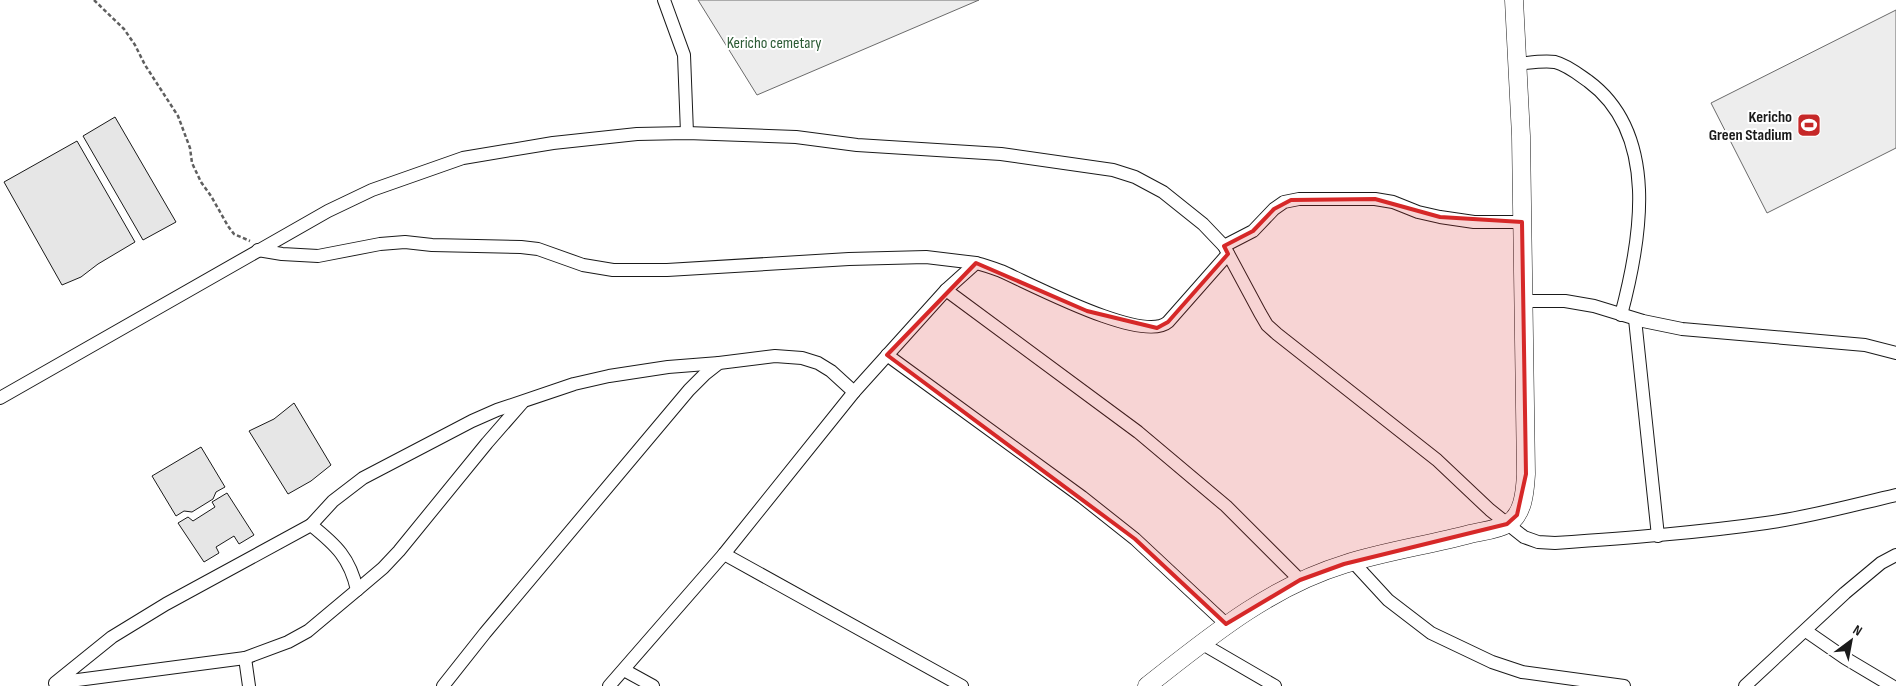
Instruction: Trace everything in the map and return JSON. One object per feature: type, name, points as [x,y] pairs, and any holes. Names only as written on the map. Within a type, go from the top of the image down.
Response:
[{"type":"street","points":[[664,0],[684,55],[687,133]]},
{"type":"street","points":[[1147,686],[1226,624],[1300,580],[1352,562],[1430,545],[1507,524],[1518,515],[1525,488],[1521,136],[1514,0]]},
{"type":"street","points":[[1517,64],[1555,62],[1576,72],[1600,90],[1618,113],[1632,144],[1637,165],[1640,213],[1633,272],[1622,315]]},
{"type":"street","points":[[0,398],[328,211],[372,190],[463,158],[503,150],[599,137],[637,134],[687,133],[796,137],[857,145],[1001,154],[1113,170],[1135,177],[1163,192],[1203,224],[1226,250],[1267,325],[1437,460],[1507,524],[1524,537],[1538,542],[1555,543],[1658,536],[1768,523],[1896,496]]},
{"type":"street","points":[[258,250],[282,254],[318,256],[380,244],[405,242],[432,245],[521,247],[538,249],[583,265],[613,270],[667,270],[849,259],[926,257],[976,263],[998,270],[1087,311],[1122,322],[1157,328],[1168,322],[1226,250],[1253,231],[1274,209],[1284,202],[1299,199],[1375,199],[1393,202],[1440,218],[1474,222],[1522,222]]},
{"type":"street","points":[[609,686],[724,554],[854,392],[946,290],[976,263]]},
{"type":"street","points":[[946,290],[1138,432],[1226,506],[1300,580]]},
{"type":"street","points":[[1523,301],[1565,301],[1594,306],[1635,319],[1682,329],[1866,345],[1896,353]]},
{"type":"street","points":[[1635,319],[1658,536]]},
{"type":"street","points":[[887,355],[979,420],[1120,527],[1226,624]]},
{"type":"street","points":[[51,684],[112,637],[214,577],[311,525],[333,500],[363,478],[496,410],[574,384],[609,376],[668,367],[775,356],[802,358],[818,363],[831,371],[854,392]]},
{"type":"street","points":[[443,686],[485,633],[690,390],[719,363]]},
{"type":"street","points":[[51,684],[245,658],[288,642],[308,631],[383,568],[523,402]]},
{"type":"street","points":[[311,525],[332,542],[348,561],[354,574],[357,590]]},
{"type":"street","points":[[724,554],[962,686]]},
{"type":"street","points":[[1745,686],[1881,563],[1896,555]]},
{"type":"street","points":[[1352,562],[1388,600],[1431,633],[1492,662],[1522,672],[1624,686]]},
{"type":"street","points":[[1806,631],[1845,658],[1892,686]]},
{"type":"street","points":[[1201,643],[1275,686]]},
{"type":"street","points":[[245,658],[250,686]]},
{"type":"street","points":[[624,670],[653,686]]},
{"type":"path","points":[[94,0],[124,29],[135,44],[144,65],[178,116],[190,148],[192,164],[228,226],[234,234],[250,241],[258,250]]},
{"type":"highlighted area","points":[[1375,199],[1440,217],[1522,222],[1526,474],[1517,515],[1507,524],[1344,564],[1300,580],[1226,624],[1135,539],[887,355],[976,263],[1087,311],[1157,328],[1168,322],[1228,254],[1224,246],[1253,231],[1274,209],[1291,200]]},
{"type":"shaded area","name":"Kericho cemetary","points":[[698,0],[979,0],[757,95]]},
{"type":"shaded area","name":"Kericho Green Stadium","points":[[1896,10],[1896,148],[1767,213],[1711,103]]},
{"type":"building","points":[[115,117],[176,222],[143,240],[83,136]]},
{"type":"building","points":[[77,141],[135,242],[98,264],[81,277],[62,285],[4,182]]},
{"type":"building","points":[[294,403],[331,465],[311,481],[288,494],[249,431],[274,419]]},
{"type":"building","points":[[201,447],[225,487],[216,492],[213,499],[192,512],[184,511],[176,516],[152,476]]},
{"type":"building","points":[[227,493],[254,535],[239,544],[234,536],[216,547],[219,553],[204,562],[178,523],[188,517],[193,521],[215,507],[212,502]]},
{"type":"place","name":"Kericho Green Stadium","points":[[1809,125]]}]
